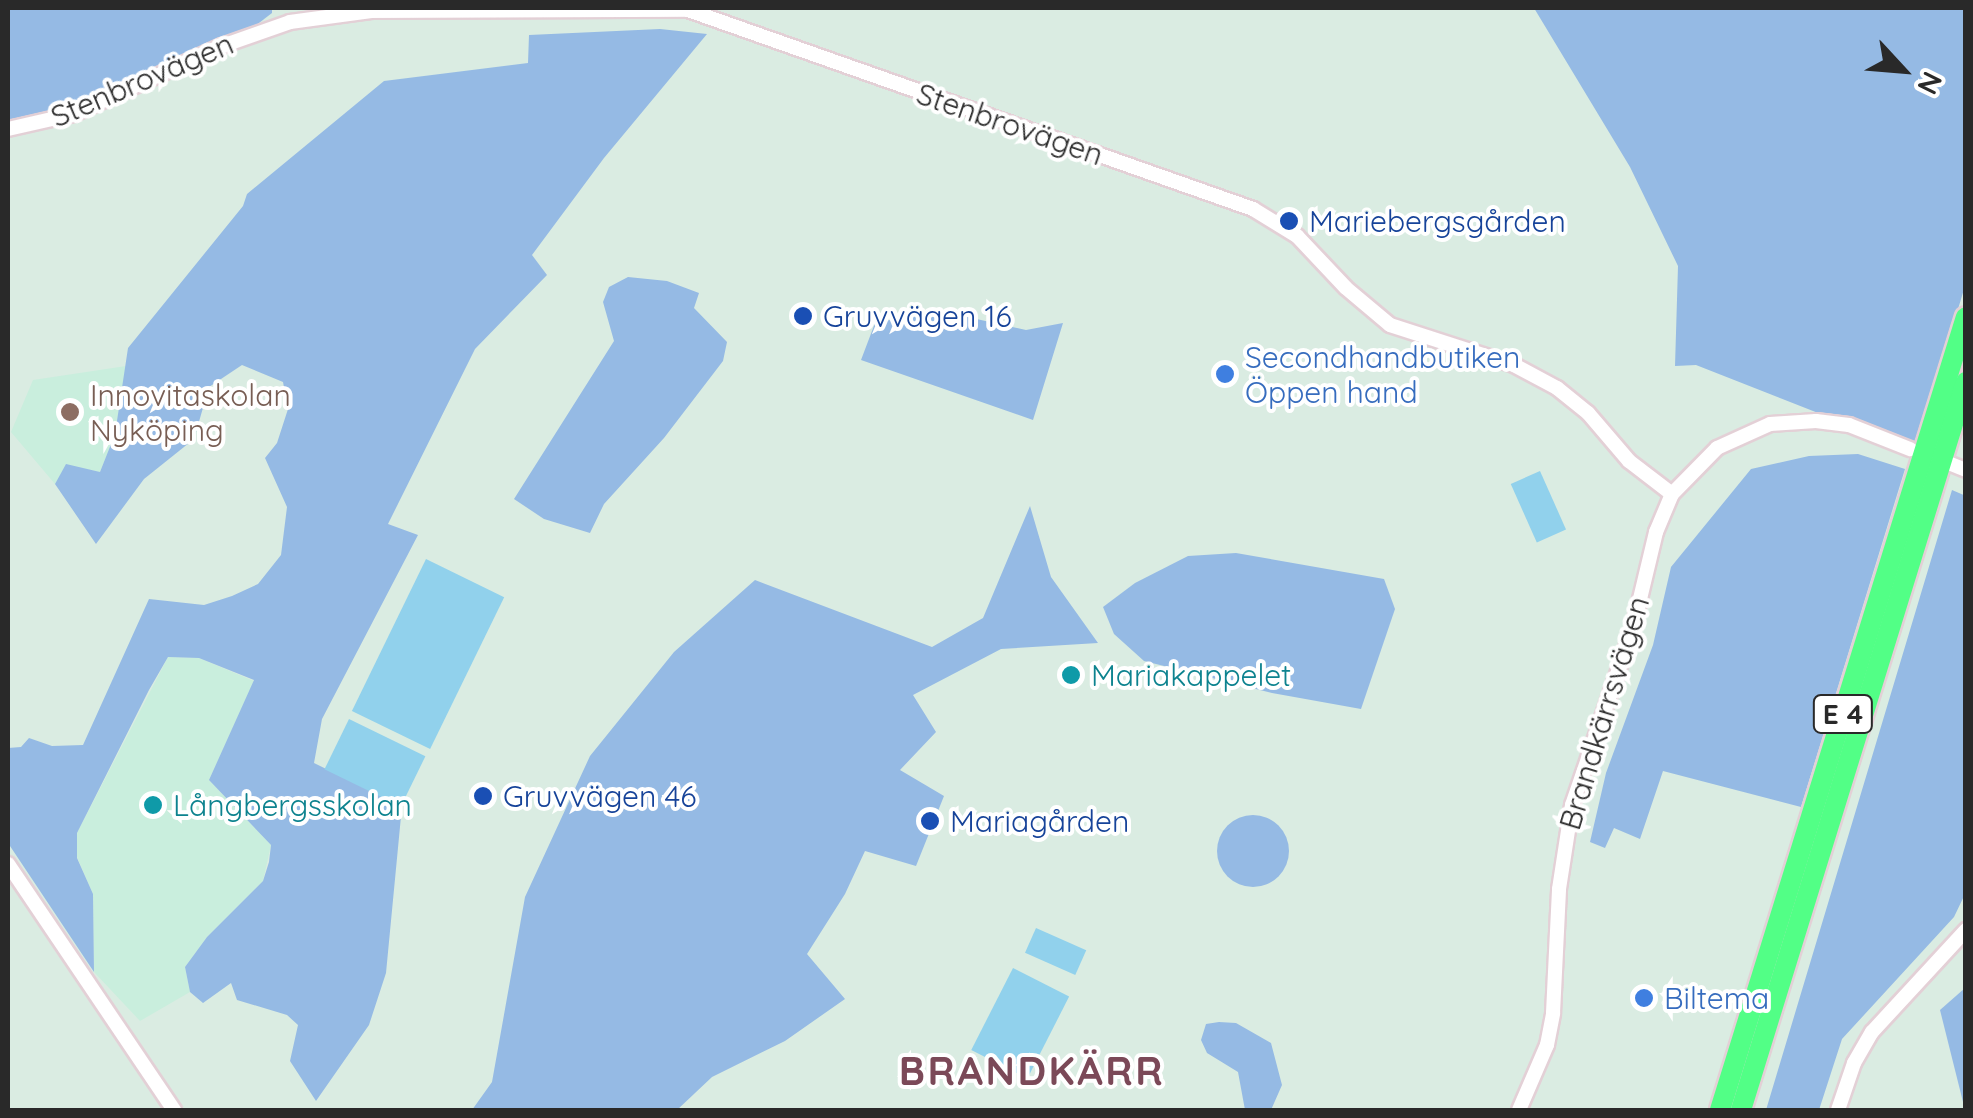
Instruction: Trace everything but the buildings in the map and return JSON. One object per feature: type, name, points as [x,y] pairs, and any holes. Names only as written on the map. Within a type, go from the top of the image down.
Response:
[{"type":"highway","name":"E 4","points":[[1720,1110],[1966,317]]},
{"type":"highway","name":"E 4","points":[[1741,1110],[1966,382]]},
{"type":"street","name":"Stenbrovägen","points":[[8,129],[74,114],[222,46],[290,22],[371,11],[688,10],[1253,208],[1297,236],[1346,288],[1390,324],[1514,366],[1557,388],[1588,413],[1628,462],[1672,494]]},
{"type":"street","points":[[1672,494],[1708,454],[1742,433],[1770,424],[1833,422],[1910,449]]},
{"type":"street","name":"Brandkärrsvägen","points":[[1519,1110],[1547,1045],[1558,889],[1572,805],[1633,628],[1656,532],[1672,494]]},
{"type":"street","points":[[8,864],[174,1110]]},
{"type":"street","points":[[1838,1110],[1854,1063],[1872,1032],[1966,930]]},
{"type":"shaded area","points":[[8,8],[272,8],[272,13],[255,26],[68,110],[8,120]]},
{"type":"shaded area","points":[[1534,8],[1965,8],[1965,286],[1915,451],[1696,365],[1675,366],[1678,266],[1630,167]]},
{"type":"shaded area","points":[[660,29],[707,34],[604,158],[532,255],[547,275],[475,349],[388,524],[418,535],[322,719],[314,763],[402,806],[386,973],[369,1025],[316,1101],[290,1061],[298,1025],[287,1015],[237,1000],[231,983],[203,1003],[190,992],[185,967],[207,937],[263,881],[269,862],[271,845],[209,780],[254,680],[199,658],[168,657],[149,690],[77,833],[77,858],[93,894],[94,972],[8,843],[8,748],[21,747],[29,738],[52,746],[83,745],[149,599],[204,605],[232,596],[258,584],[281,555],[287,507],[265,458],[277,443],[288,409],[283,382],[242,365],[209,387],[194,439],[144,479],[96,544],[55,484],[66,464],[100,472],[115,434],[128,348],[243,206],[247,194],[384,81],[528,63],[529,35]]},
{"type":"shaded area","points":[[628,277],[667,281],[699,293],[694,308],[727,342],[723,361],[664,438],[604,504],[590,533],[544,519],[514,499],[614,341],[603,302],[609,287]]},
{"type":"shaded area","points":[[925,313],[954,314],[1026,330],[1063,323],[1033,420],[861,360],[875,323]]},
{"type":"shaded area","name":"Innovitaskolan Nyköping","points":[[126,366],[115,435],[100,472],[66,465],[55,484],[11,432],[33,380]]},
{"type":"shaded area","points":[[1858,454],[1905,469],[1801,807],[1663,771],[1640,839],[1614,828],[1605,848],[1590,842],[1606,773],[1653,645],[1671,567],[1751,469],[1809,456]]},
{"type":"shaded area","points":[[1540,471],[1566,529],[1537,542],[1511,484]]},
{"type":"shaded area","points":[[1952,490],[1966,496],[1965,894],[1954,917],[1842,1039],[1819,1110],[1766,1110]]},
{"type":"shaded area","points":[[1030,506],[1051,577],[1098,643],[1001,649],[913,695],[936,732],[900,770],[944,796],[916,866],[865,851],[845,894],[807,954],[845,999],[785,1041],[712,1077],[677,1110],[472,1110],[492,1082],[525,897],[590,756],[674,652],[755,580],[932,647],[983,618]]},
{"type":"shaded area","points":[[1236,553],[1384,579],[1395,609],[1361,709],[1272,693],[1144,661],[1114,634],[1103,607],[1135,583],[1188,556]]},
{"type":"shaded area","points":[[426,559],[504,597],[430,749],[352,711]]},
{"type":"shaded area","points":[[168,657],[199,658],[254,681],[209,780],[271,845],[263,881],[207,937],[185,967],[190,992],[140,1021],[94,972],[93,894],[77,857],[77,833]]},
{"type":"shaded area","points":[[349,719],[425,756],[401,807],[324,769]]},
{"type":"shaded area","points":[[1253,815],[1267,817],[1279,825],[1287,837],[1287,865],[1279,877],[1267,885],[1253,887],[1239,885],[1227,877],[1219,865],[1217,851],[1219,837],[1227,825],[1239,817]]},
{"type":"shaded area","points":[[1036,928],[1086,950],[1075,975],[1025,953]]},
{"type":"shaded area","points":[[1013,968],[1069,997],[1027,1079],[971,1050]]},
{"type":"shaded area","points":[[1965,988],[1966,1110],[1940,1010]]},
{"type":"shaded area","points":[[1236,1023],[1271,1043],[1282,1085],[1271,1110],[1245,1110],[1238,1072],[1207,1053],[1201,1040],[1206,1024]]},
{"type":"place","name":"Mariebergsgården","points":[[1289,221]]},
{"type":"place","name":"Gruvvägen 16","points":[[803,316]]},
{"type":"place","name":"Secondhandbutiken Öppen hand","points":[[1225,374]]},
{"type":"place","name":"Innovitaskolan Nyköping","points":[[70,412]]},
{"type":"place","name":"Mariakappelet","points":[[1071,675]]},
{"type":"place","name":"Gruvvägen 46","points":[[483,796]]},
{"type":"place","name":"Långbergsskolan","points":[[153,805]]},
{"type":"place","name":"Mariagården","points":[[930,821]]},
{"type":"place","name":"Biltema","points":[[1644,998]]},
{"type":"district","name":"BRANDKÄRR","points":[[1032,1070]]}]
